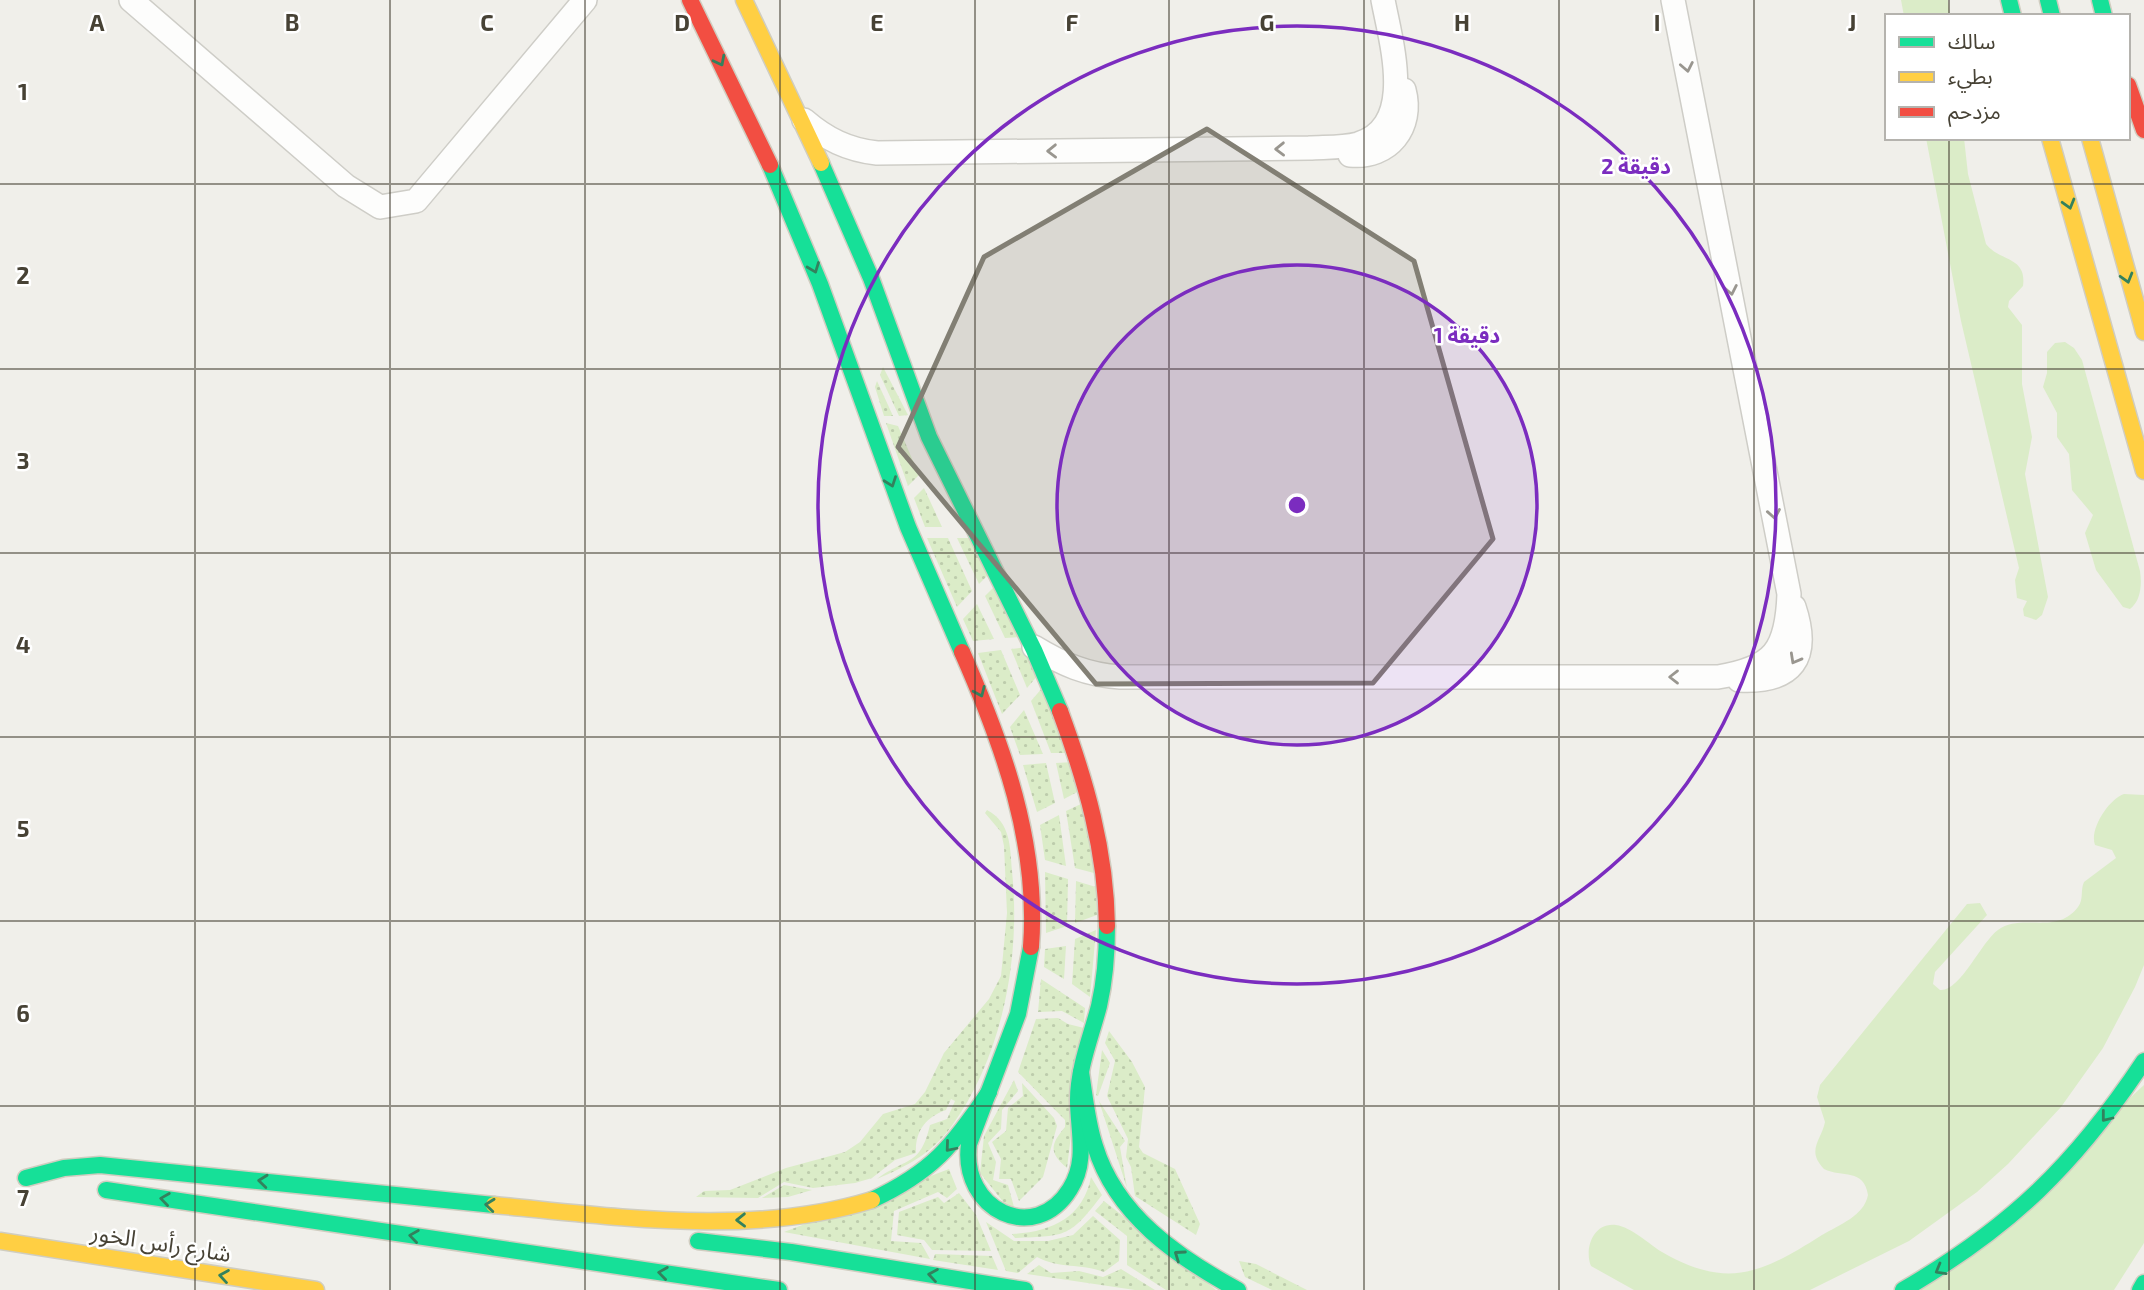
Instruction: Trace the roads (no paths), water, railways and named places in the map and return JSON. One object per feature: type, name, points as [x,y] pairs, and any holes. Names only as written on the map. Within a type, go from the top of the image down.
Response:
[{"type":"main road","points":[[690,0],[753,128],[808,251],[909,530],[999,737],[1016,791],[1030,871],[1032,935],[1024,989],[967,1154],[972,1185],[984,1202],[1004,1214],[1039,1214],[1059,1203],[1075,1182],[1080,1169],[1082,1144],[1077,1112],[1081,1072],[1105,972],[1104,878],[1093,810],[1081,766],[1051,682],[927,433],[863,257],[744,0]]},
{"type":"main road","points":[[2130,91],[2144,130]]},
{"type":"main road","points":[[2051,140],[2144,471]]},
{"type":"main road","points":[[2091,140],[2144,332]]},
{"type":"main road","points":[[2105,188],[2144,277]]},
{"type":"main road","points":[[1903,1290],[1948,1266],[1997,1232],[2038,1197],[2080,1151],[2119,1101],[2144,1061]]},
{"type":"main road","points":[[1081,1072],[1097,1153],[1116,1192],[1143,1226],[1163,1243],[1238,1290]]},
{"type":"main road","points":[[67,1184],[19,1177],[65,1168],[115,1166],[527,1209],[724,1220],[782,1218],[836,1210],[884,1193],[926,1170],[957,1138],[989,1092]]},
{"type":"main road","points":[[94,1188],[779,1290]]},
{"type":"main road","points":[[527,1209],[591,1227],[661,1236]]},
{"type":"main road","points":[[687,1239],[791,1252],[1025,1290]]},
{"type":"main road","name":"شارع رأس الخور","points":[[0,1241],[316,1290]]},
{"type":"main road","points":[[2140,1290],[2144,1283]]},
{"type":"street","points":[[131,0],[346,186],[380,207],[416,201],[585,0]]},
{"type":"street","points":[[799,116],[823,137],[859,151],[877,153],[1309,148],[1357,144],[1382,128],[1394,102],[1395,60],[1383,0]]},
{"type":"street","points":[[1034,647],[1072,668],[1090,674],[1120,677],[1718,677],[1753,670],[1776,652],[1788,625],[1788,594],[1673,0]]}]
